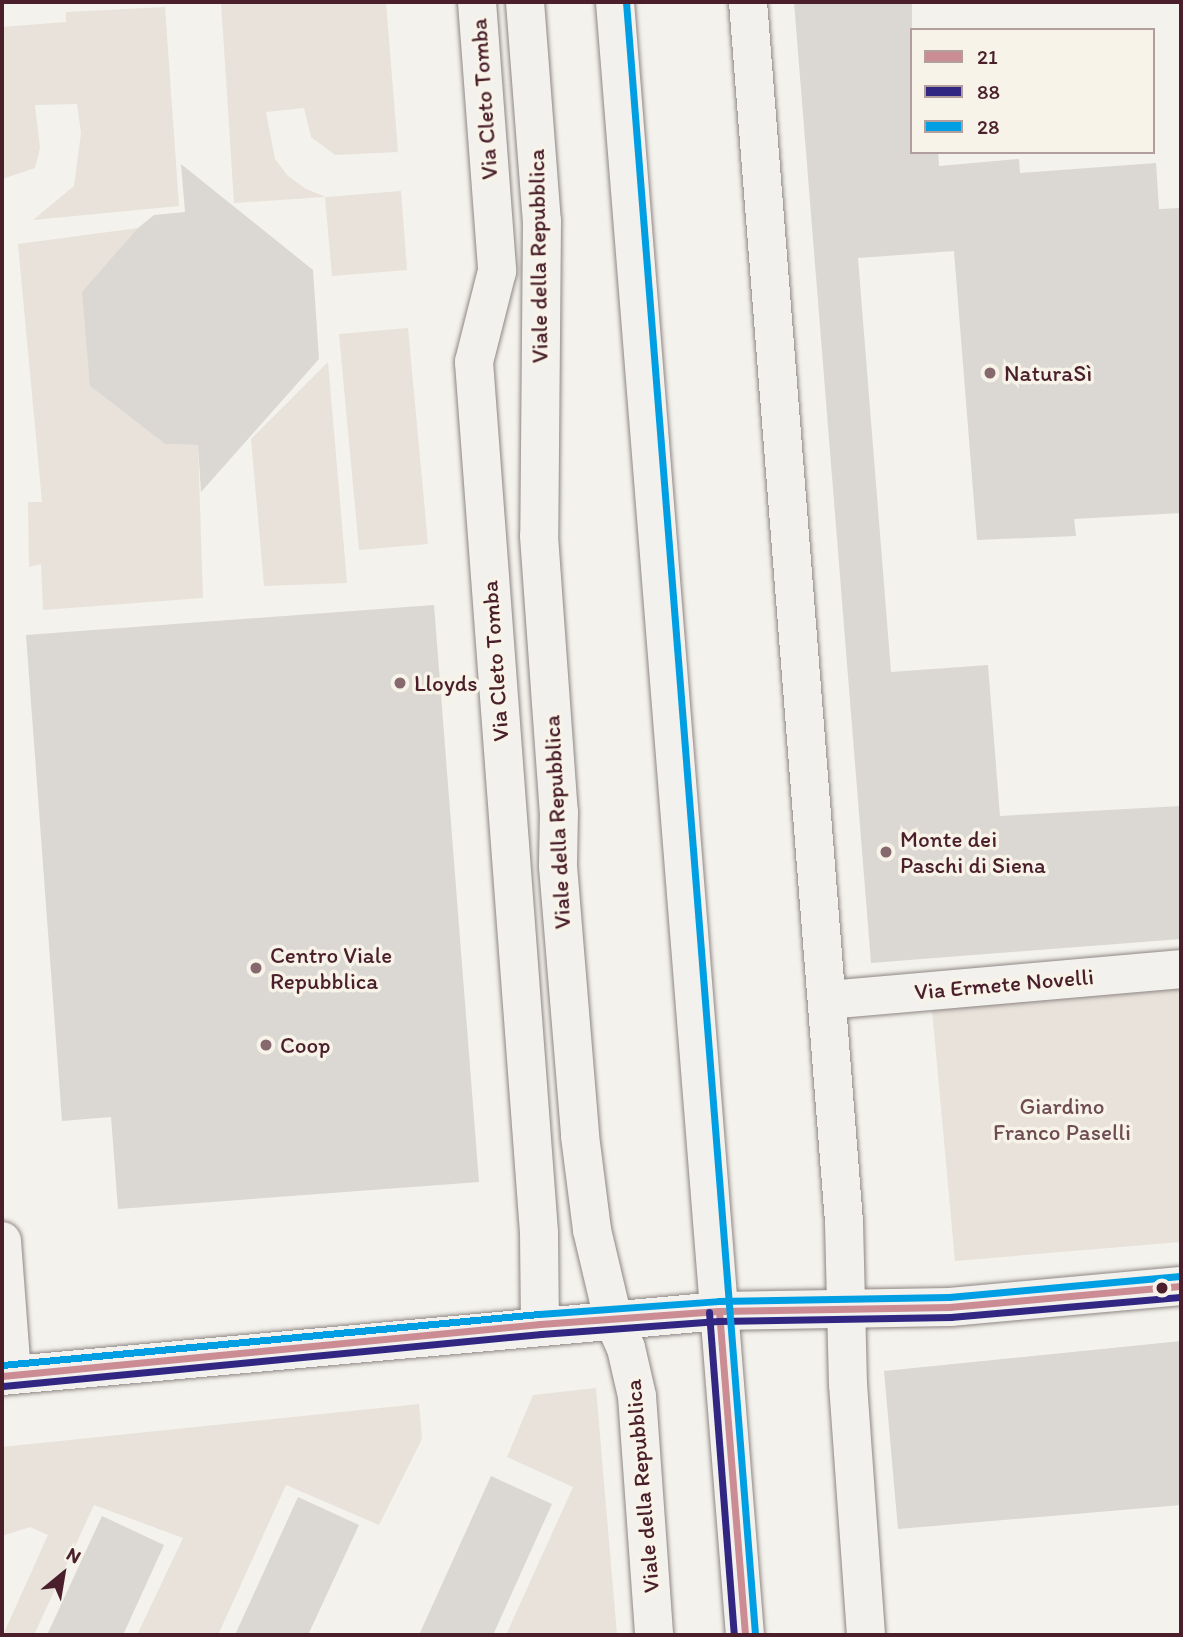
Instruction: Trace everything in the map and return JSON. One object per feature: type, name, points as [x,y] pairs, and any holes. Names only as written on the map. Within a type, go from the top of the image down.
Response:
[{"type":"street","name":"Via Cleto Tomba","points":[[477,2],[497,271],[474,362],[539,1233],[540,1324]]},
{"type":"street","name":"Viale della Repubblica","points":[[525,2],[542,221],[539,536],[559,812],[558,866],[580,1136],[592,1230],[613,1319],[626,1348],[637,1396],[654,1635]]},
{"type":"street","points":[[615,2],[746,1635]]},
{"type":"street","points":[[748,2],[828,1000],[844,1222],[844,1309],[866,1635]]},
{"type":"street","name":"Via Ermete Novelli","points":[[828,1000],[1181,969]]},
{"type":"street","points":[[2,1241],[7,1376],[540,1324],[719,1311],[950,1307],[1181,1286]]},
{"type":"green space","points":[[221,2],[386,2],[398,152],[335,155],[311,137],[304,108],[266,112],[275,159],[288,176],[306,189],[326,197],[401,191],[407,270],[332,276],[325,197],[234,203]]},
{"type":"green space","points":[[165,7],[179,206],[33,220],[74,186],[81,133],[77,104],[35,105],[40,148],[35,168],[2,179],[2,27],[66,22],[66,12]]},
{"type":"green space","points":[[138,228],[90,386],[165,444],[198,445],[203,598],[43,610],[41,564],[29,567],[28,502],[42,502],[18,244]]},
{"type":"green space","points":[[408,328],[428,544],[359,550],[339,334]]},
{"type":"green space","points":[[328,362],[347,583],[264,586],[251,439]]},
{"type":"green space","name":"Giardino Franco Paselli","points":[[1181,988],[1181,1242],[955,1261],[932,1010]]},
{"type":"green space","points":[[596,1388],[617,1635],[506,1635],[573,1487],[507,1457],[533,1395]]},
{"type":"green space","points":[[419,1404],[422,1439],[379,1525],[286,1485],[218,1635],[137,1635],[183,1538],[94,1505],[34,1635],[3,1635],[48,1535],[30,1527],[2,1536],[2,1447]]},
{"type":"building","points":[[794,2],[912,2],[910,154],[938,154],[939,166],[1019,159],[1020,173],[1156,163],[1159,209],[1181,208],[1181,513],[1074,519],[1076,536],[977,540],[954,251],[858,258],[891,672],[988,665],[1000,816],[1181,806],[1181,939],[871,963]]},
{"type":"building","points":[[181,164],[313,270],[319,359],[201,492],[198,445],[165,444],[90,386],[82,292],[138,228],[154,215],[185,212]]},
{"type":"building","name":"Centro Viale Repubblica","points":[[434,605],[479,1182],[118,1209],[111,1117],[62,1121],[26,635]]},
{"type":"building","points":[[1181,1341],[1181,1505],[898,1529],[884,1371]]},
{"type":"building","points":[[491,1476],[552,1504],[493,1635],[419,1635]]},
{"type":"building","points":[[298,1497],[359,1525],[308,1635],[235,1635]]},
{"type":"building","points":[[102,1516],[164,1545],[123,1635],[47,1635]]},
{"type":"transit line","name":"28","points":[[626,2],[755,1634]]},
{"type":"transit line","name":"28","points":[[2,1365],[539,1314],[719,1301],[949,1297],[1180,1276]]},
{"type":"transit line","name":"21","points":[[2,1376],[540,1324],[719,1311],[950,1307],[1181,1286]]},
{"type":"transit line","name":"88","points":[[3,1386],[541,1334],[719,1321],[951,1317],[1181,1297]]},
{"type":"transit line","name":"21","points":[[719,1311],[745,1635]]},
{"type":"transit line","name":"88","points":[[709,1312],[734,1635]]},
{"type":"place","name":"NaturaSì","points":[[990,373]]},
{"type":"place","name":"Lloyds","points":[[400,683]]},
{"type":"place","name":"Monte dei Paschi di Siena","points":[[886,852]]},
{"type":"place","name":"Centro Viale Repubblica","points":[[256,968]]},
{"type":"place","name":"Coop","points":[[266,1045]]}]
